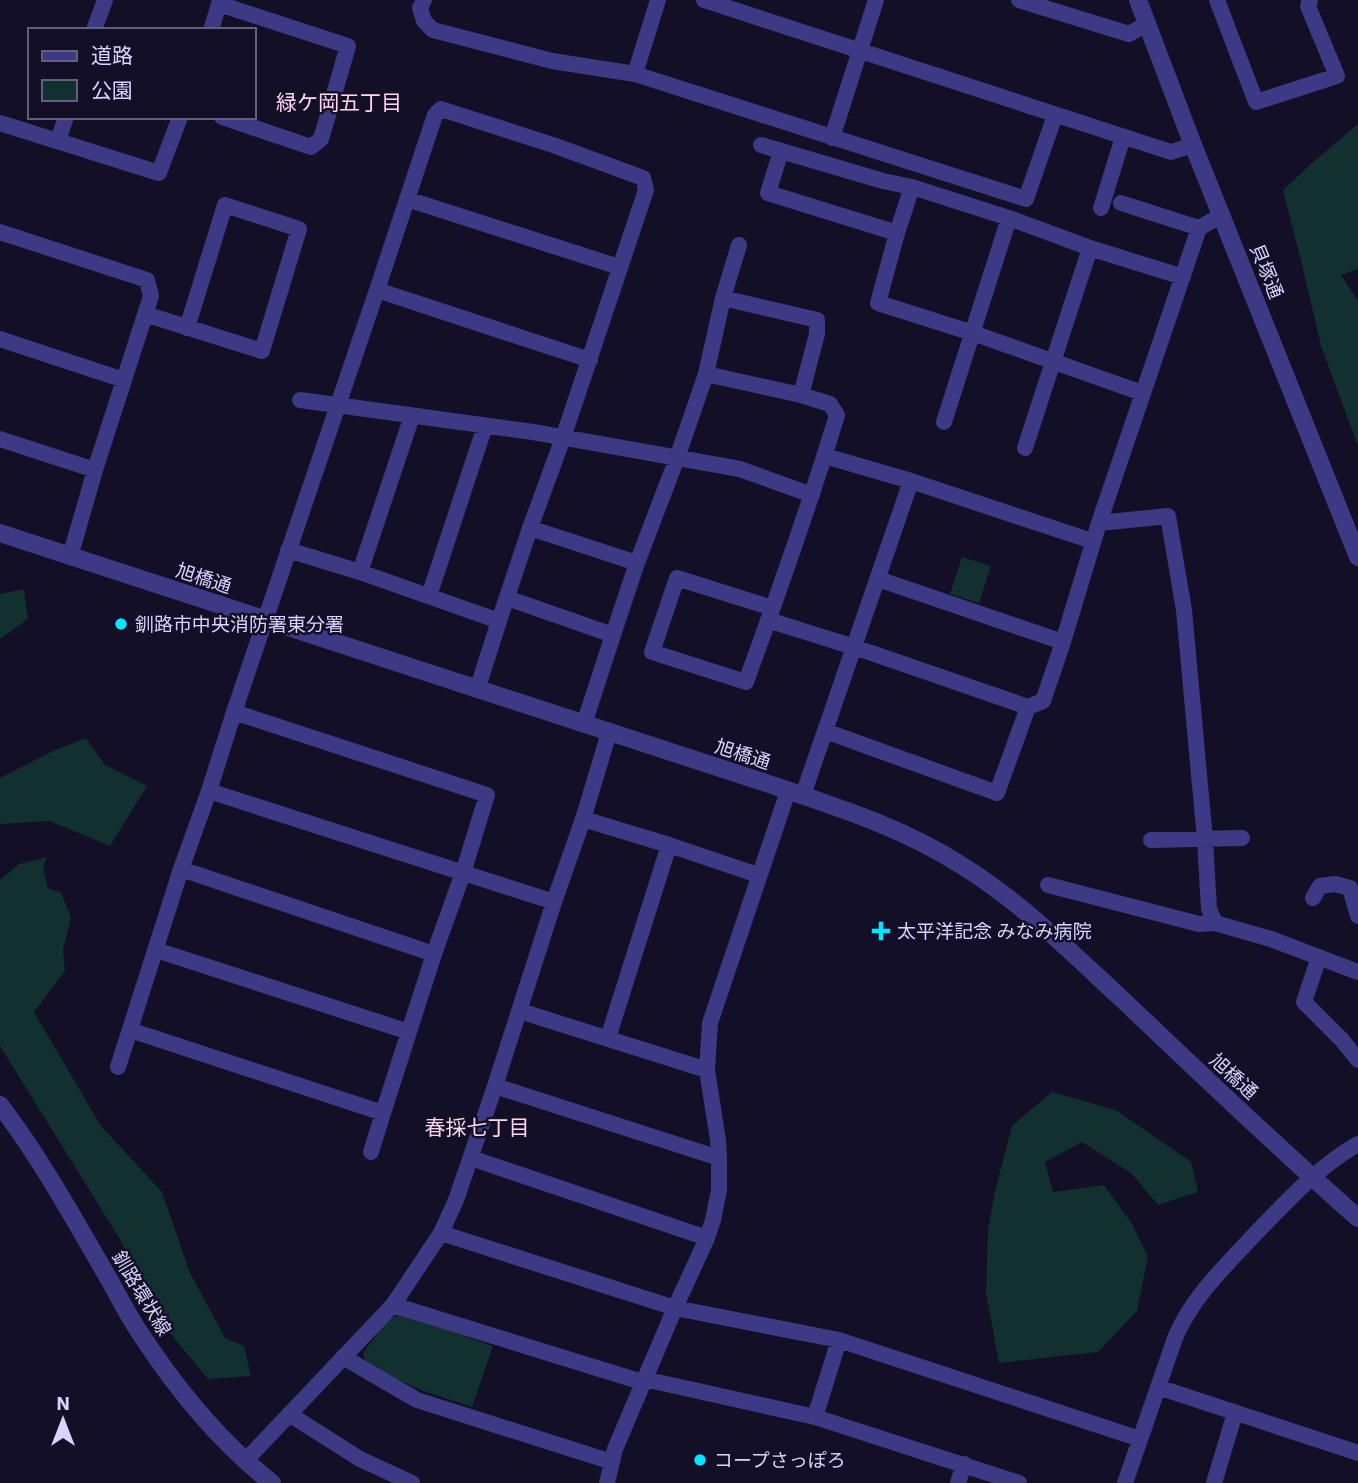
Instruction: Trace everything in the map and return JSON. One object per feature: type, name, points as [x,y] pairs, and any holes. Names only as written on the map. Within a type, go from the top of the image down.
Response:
[{"type":"street","points":[[95,28],[105,0]]},
{"type":"street","points":[[424,0],[420,8],[424,21],[433,30],[552,61],[635,74],[1026,199],[1055,115]]},
{"type":"street","points":[[635,74],[658,0]]},
{"type":"street","points":[[704,0],[1171,152],[1193,145]]},
{"type":"street","points":[[832,138],[876,0]]},
{"type":"street","points":[[1019,0],[1129,34],[1147,24]]},
{"type":"street","name":"貝塚通","points":[[1138,0],[1193,145],[1358,557]]},
{"type":"street","points":[[1217,0],[1256,102],[1337,76],[1308,6],[1310,0]]},
{"type":"street","points":[[212,28],[219,4],[348,46],[321,139],[311,148],[228,119]]},
{"type":"street","points":[[118,1067],[181,869],[435,115],[442,109],[643,178],[646,190],[477,690]]},
{"type":"street","points":[[58,141],[65,119]]},
{"type":"street","points":[[0,122],[159,173],[179,119]]},
{"type":"street","points":[[1101,208],[1123,137]]},
{"type":"street","points":[[761,145],[912,187],[1183,277]]},
{"type":"street","points":[[781,151],[768,193],[897,233]]},
{"type":"street","points":[[912,187],[878,303],[973,333],[1142,393]]},
{"type":"street","points":[[407,199],[619,267]]},
{"type":"street","points":[[1121,203],[1199,228]]},
{"type":"street","points":[[145,314],[187,328],[261,351],[299,229],[225,205],[187,328]]},
{"type":"street","points":[[706,374],[830,404],[837,415],[812,495],[770,614],[746,682],[652,652],[677,578],[770,614],[854,647],[1028,707],[1043,701],[1092,541],[1199,228],[1222,215]]},
{"type":"street","points":[[944,422],[1009,218]]},
{"type":"street","points":[[0,232],[146,280],[151,296],[70,557]]},
{"type":"street","points":[[584,724],[636,563],[706,374],[723,299],[739,245]]},
{"type":"street","points":[[1025,449],[1090,248]]},
{"type":"street","points":[[377,290],[590,360]]},
{"type":"street","points":[[723,299],[817,320],[817,334],[801,395]]},
{"type":"street","points":[[0,340],[124,380]]},
{"type":"street","points":[[300,400],[564,438],[740,469],[812,495]]},
{"type":"street","points":[[360,572],[412,416]]},
{"type":"street","points":[[429,596],[485,426]]},
{"type":"street","points":[[0,439],[95,470]]},
{"type":"street","points":[[825,456],[911,481],[1092,541]]},
{"type":"street","points":[[607,1483],[615,1449],[713,1220],[719,1191],[719,1158],[707,1070],[710,1023],[758,875],[825,731],[911,481]]},
{"type":"street","points":[[1098,523],[1168,516],[1184,610],[1209,909],[1215,923]]},
{"type":"street","points":[[530,528],[636,563]]},
{"type":"street","name":"旭橋通","points":[[0,533],[795,793],[894,828],[961,864],[1049,932],[1358,1218]]},
{"type":"street","points":[[288,550],[360,572],[499,621]]},
{"type":"street","points":[[878,579],[1063,642]]},
{"type":"street","points":[[507,597],[612,635]]},
{"type":"street","points":[[825,731],[997,793],[1028,707]]},
{"type":"street","points":[[234,712],[487,795],[371,1152]]},
{"type":"street","points":[[245,1461],[394,1305],[441,1233],[471,1158],[609,733]]},
{"type":"street","points":[[209,791],[554,902]]},
{"type":"street","points":[[583,819],[758,875]]},
{"type":"street","points":[[1151,840],[1242,838]]},
{"type":"street","points":[[608,1038],[669,845]]},
{"type":"street","points":[[181,869],[434,954]]},
{"type":"street","points":[[1312,898],[1321,886],[1335,884],[1350,888],[1358,916]]},
{"type":"street","points":[[1048,885],[1199,924],[1215,923],[1271,939],[1358,972]]},
{"type":"street","points":[[156,950],[409,1032]]},
{"type":"street","points":[[1319,957],[1304,1002],[1358,1060]]},
{"type":"street","points":[[520,1010],[707,1070]]},
{"type":"street","points":[[131,1030],[383,1113]]},
{"type":"street","points":[[495,1086],[719,1158]]},
{"type":"street","name":"釧路環状線","points":[[0,1105],[56,1188],[141,1336],[188,1400],[245,1461],[272,1483]]},
{"type":"street","points":[[1125,1483],[1182,1321],[1192,1306],[1225,1266],[1312,1177],[1358,1143]]},
{"type":"street","points":[[471,1158],[707,1238]]},
{"type":"street","points":[[441,1233],[675,1308],[839,1340],[1140,1439]]},
{"type":"street","points":[[394,1305],[643,1380],[815,1417],[1019,1483]]},
{"type":"street","points":[[815,1417],[839,1340]]},
{"type":"street","points":[[343,1357],[417,1400],[612,1462]]},
{"type":"street","points":[[1158,1387],[1358,1453]]},
{"type":"street","points":[[1214,1483],[1235,1413]]},
{"type":"street","points":[[289,1414],[360,1459],[412,1483]]},
{"type":"street","points":[[958,1483],[964,1464]]},
{"type":"green space","points":[[1358,124],[1358,269],[1341,275],[1358,301],[1358,446],[1321,346],[1283,190]]},
{"type":"green space","points":[[962,557],[991,566],[979,603],[950,594]]},
{"type":"green space","points":[[24,589],[28,619],[0,639],[0,594]]},
{"type":"green space","points":[[86,738],[105,765],[147,786],[110,846],[50,821],[0,824],[0,778],[53,751]]},
{"type":"green space","points":[[47,857],[43,868],[48,888],[61,893],[71,917],[63,950],[65,971],[34,1012],[101,1126],[162,1192],[190,1273],[225,1338],[244,1346],[251,1376],[208,1379],[160,1321],[121,1241],[0,1046],[0,880],[19,864]]},
{"type":"green space","points":[[1052,1092],[1116,1110],[1191,1162],[1198,1192],[1158,1205],[1131,1173],[1082,1142],[1045,1162],[1053,1192],[1104,1185],[1132,1224],[1148,1257],[1137,1311],[1098,1352],[999,1363],[986,1293],[988,1230],[995,1191],[1012,1126]]},
{"type":"green space","points":[[402,1314],[493,1346],[472,1407],[423,1391],[366,1365],[363,1353],[389,1318]]},
{"type":"place","name":"釧路市中央消防署東分署","points":[[121,624]]},
{"type":"place","name":"太平洋記念 みなみ病院","points":[[881,931]]},
{"type":"place","name":"コープさっぽろ","points":[[700,1460]]},
{"type":"district","name":"緑ケ岡五丁目","points":[[339,102]]},
{"type":"district","name":"春採七丁目","points":[[477,1127]]}]
